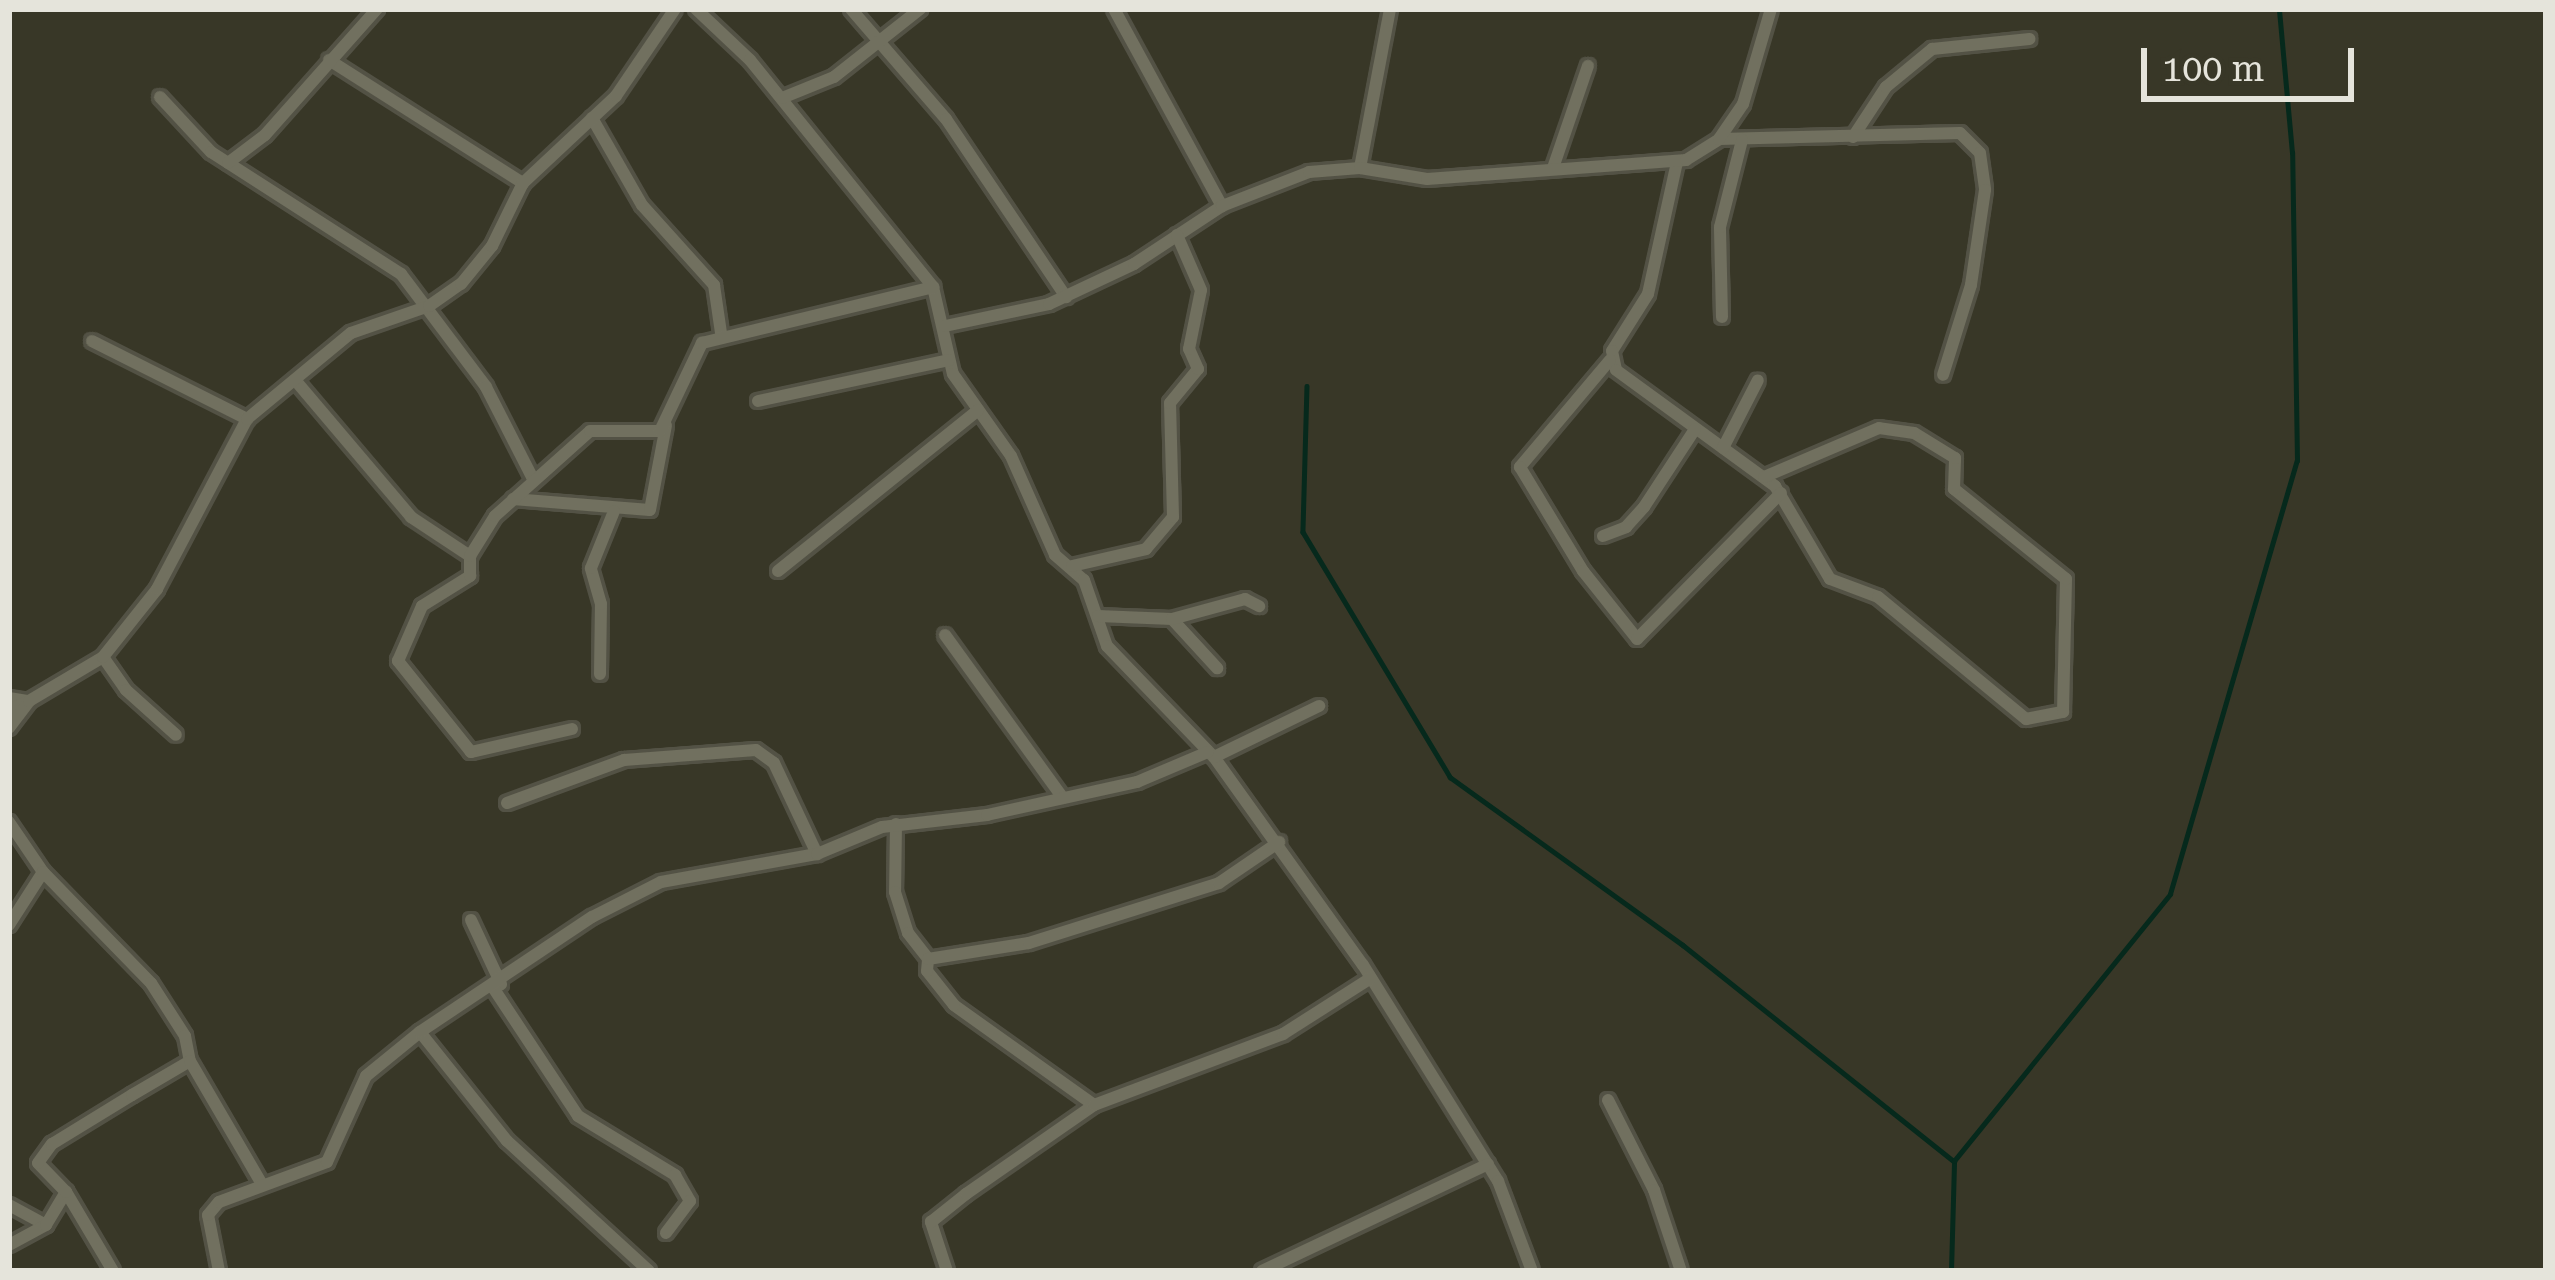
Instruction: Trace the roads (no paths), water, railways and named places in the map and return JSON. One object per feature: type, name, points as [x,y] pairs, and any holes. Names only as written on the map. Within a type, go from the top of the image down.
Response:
[{"type":"street","points":[[228,163],[265,135],[377,9]]},
{"type":"street","points":[[9,710],[103,657],[157,589],[247,419],[351,333],[429,306],[461,284],[492,246],[523,183],[592,118],[661,38],[675,9]]},
{"type":"street","points":[[696,9],[782,98],[933,286],[949,360],[1011,456],[1055,555],[1072,566],[1098,616],[1107,646],[1211,755],[1279,842],[1488,1164],[1532,1271]]},
{"type":"street","points":[[851,9],[946,119],[1066,297]]},
{"type":"street","points":[[782,98],[834,77],[920,9]]},
{"type":"street","points":[[1114,9],[1222,206]]},
{"type":"street","points":[[1360,168],[1390,9]]},
{"type":"street","points":[[945,326],[1066,297],[1222,206],[1309,172],[1360,168],[1427,179],[1678,163],[1719,139],[1742,104],[1771,9]]},
{"type":"street","points":[[1853,137],[1886,87],[1932,49],[2029,39]]},
{"type":"street","points":[[329,60],[523,183]]},
{"type":"street","points":[[1553,168],[1588,66]]},
{"type":"street","points":[[160,97],[228,163],[401,274],[486,387],[532,477]]},
{"type":"street","points":[[592,118],[642,205],[714,285],[722,333]]},
{"type":"street","points":[[1719,139],[1960,133],[1980,153],[1984,190],[1971,284],[1943,374]]},
{"type":"street","points":[[1722,317],[1720,227],[1742,140]]},
{"type":"street","points":[[1678,163],[1645,306],[1610,360],[1520,467],[1583,571],[1637,639],[1781,493]]},
{"type":"street","points":[[1072,566],[1146,549],[1173,517],[1170,403],[1198,369],[1189,350],[1201,290],[1177,235]]},
{"type":"street","points":[[513,500],[614,512],[650,510],[667,424],[693,351],[722,333],[791,327],[933,286]]},
{"type":"street","points":[[92,341],[247,419]]},
{"type":"street","points":[[758,401],[949,360]]},
{"type":"street","points":[[1610,360],[1781,493],[1830,579],[1878,597],[2026,719],[2063,712],[2066,579],[1954,489],[1955,458],[1914,433],[1879,428],[1764,478]]},
{"type":"street","points":[[295,380],[411,517],[470,556]]},
{"type":"street","points":[[1723,448],[1758,380]]},
{"type":"street","points":[[778,571],[978,410]]},
{"type":"street","points":[[572,729],[471,752],[398,661],[422,606],[470,576],[470,556],[532,477],[590,431],[650,434],[667,424]]},
{"type":"street","points":[[1603,536],[1627,526],[1644,507],[1695,429]]},
{"type":"street","points":[[600,674],[601,604],[591,568],[614,512]]},
{"type":"street","points":[[1098,616],[1172,620],[1245,599],[1259,606]]},
{"type":"street","points":[[1172,620],[1216,668]]},
{"type":"street","points":[[945,634],[1063,798]]},
{"type":"street","points":[[103,657],[126,691],[176,735]]},
{"type":"street","points":[[9,698],[29,701]]},
{"type":"street","points":[[9,728],[29,701]]},
{"type":"street","points":[[219,1271],[208,1215],[220,1202],[327,1162],[366,1076],[420,1032],[497,986],[592,917],[661,882],[817,854],[896,824],[1063,798],[1163,775],[1319,706]]},
{"type":"street","points":[[507,803],[624,760],[756,750],[774,763],[817,854]]},
{"type":"street","points":[[9,822],[43,872],[151,983],[185,1036],[190,1061],[262,1184]]},
{"type":"street","points":[[896,824],[895,892],[908,933],[928,958],[927,970],[954,1005],[1094,1105]]},
{"type":"street","points":[[928,958],[1029,944],[1219,884],[1279,842]]},
{"type":"street","points":[[9,925],[43,872]]},
{"type":"street","points":[[471,920],[497,986],[578,1116],[675,1175],[690,1202],[666,1233]]},
{"type":"street","points":[[947,1271],[931,1222],[1094,1105],[1283,1034],[1371,978]]},
{"type":"street","points":[[420,1032],[507,1141],[649,1271]]},
{"type":"street","points":[[113,1271],[66,1192],[38,1163],[52,1144],[190,1061]]},
{"type":"street","points":[[1608,1100],[1654,1190],[1681,1271]]},
{"type":"street","points":[[1262,1271],[1488,1164]]},
{"type":"street","points":[[9,1245],[46,1225],[66,1192]]},
{"type":"street","points":[[9,1204],[46,1225]]},
{"type":"waterway","points":[[1951,1271],[1954,1161],[2170,894],[2297,461],[2292,153],[2279,9]]},
{"type":"waterway","points":[[1307,386],[1303,532],[1450,777],[1683,945],[1954,1161]]}]
